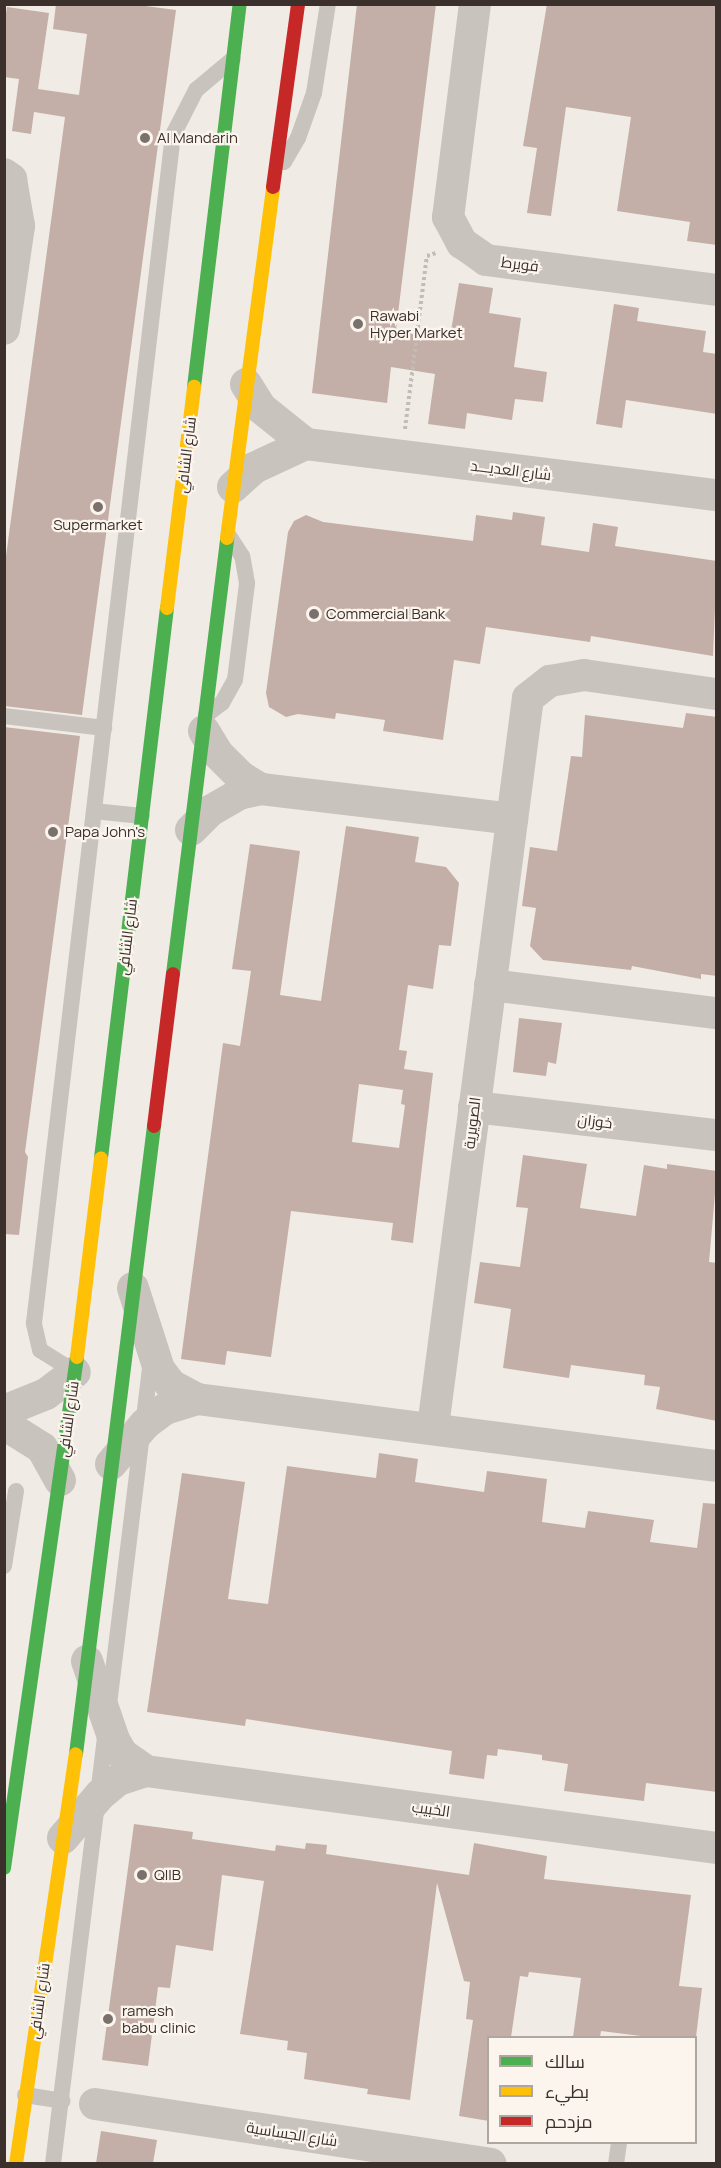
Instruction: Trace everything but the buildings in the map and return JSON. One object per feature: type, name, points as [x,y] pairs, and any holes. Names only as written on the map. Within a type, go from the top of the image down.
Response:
[{"type":"main road","name":"شارع الشافي","points":[[4,1868],[12,1767],[60,1480],[75,1372],[240,4]]},
{"type":"main road","name":"شارع الشافي","points":[[16,2163],[17,2092],[63,1838],[87,1660],[205,723],[232,487],[298,4]]},
{"type":"street","name":"فويرط","points":[[475,4],[448,217],[462,243],[486,260],[717,290]]},
{"type":"street","points":[[4,174],[11,179],[19,226],[4,329]]},
{"type":"street","points":[[232,487],[254,468],[306,444],[261,408],[246,384]]},
{"type":"street","name":"شارع العديـــد","points":[[306,444],[717,495]]},
{"type":"street","name":"الصويرية","points":[[433,1427],[528,698],[550,681],[584,675],[717,694]]},
{"type":"street","points":[[205,723],[218,753],[241,777],[261,789],[512,819]]},
{"type":"street","points":[[191,830],[210,811],[229,800],[261,789]]},
{"type":"street","points":[[490,985],[717,1013]]},
{"type":"street","name":"خوزان","points":[[474,1107],[717,1135]]},
{"type":"street","points":[[133,1288],[152,1355],[171,1385],[197,1399],[433,1427],[717,1466]]},
{"type":"street","points":[[4,1411],[46,1394],[75,1372]]},
{"type":"street","points":[[111,1464],[145,1424],[165,1409],[197,1399]]},
{"type":"street","points":[[4,1424],[42,1448],[60,1480]]},
{"type":"street","name":"شارع الشافي","points":[[87,1660],[122,1754],[146,1770]]},
{"type":"street","points":[[63,1838],[100,1795],[118,1780],[146,1770]]},
{"type":"street","name":"الخبيب","points":[[146,1770],[717,1848]]},
{"type":"street","name":"شارع الجساسية","points":[[95,2104],[354,2153],[490,2163]]},
{"type":"lane","points":[[274,178],[307,116],[328,4]]},
{"type":"lane","points":[[75,1372],[40,1350],[34,1323],[173,135],[196,90],[234,58]]},
{"type":"lane","points":[[205,723],[222,704],[235,680],[247,583],[242,556],[227,533]]},
{"type":"lane","points":[[4,716],[104,728]]},
{"type":"lane","points":[[94,811],[142,816]]},
{"type":"lane","points":[[53,2163],[63,2101],[152,1355]]},
{"type":"lane","points":[[4,1566],[16,1491]]},
{"type":"lane","points":[[17,2092],[63,2101]]},
{"type":"lane","points":[[616,2163],[619,2144]]},
{"type":"path","points":[[402,456],[427,256],[462,243]]},
{"type":"traffic: fast","points":[[194,387],[240,4]]},
{"type":"traffic: fast","points":[[173,974],[227,538]]},
{"type":"traffic: fast","points":[[101,1158],[167,608]]},
{"type":"traffic: fast","points":[[76,1754],[154,1126]]},
{"type":"traffic: fast","points":[[4,1868],[77,1357]]},
{"type":"traffic: slow","points":[[227,538],[273,187]]},
{"type":"traffic: slow","points":[[167,608],[194,387]]},
{"type":"traffic: slow","points":[[77,1357],[101,1158]]},
{"type":"traffic: slow","points":[[16,2164],[76,1754]]},
{"type":"traffic: jam","points":[[273,187],[298,4]]},
{"type":"traffic: jam","points":[[154,1126],[173,974]]},
{"type":"place","name":"Al Mandarin","points":[[145,138]]},
{"type":"place","name":"Rawabi Hyper Market","points":[[358,324]]},
{"type":"place","name":"Supermarket","points":[[98,507]]},
{"type":"place","name":"Commercial Bank","points":[[314,614]]},
{"type":"place","name":"Papa John's","points":[[53,832]]},
{"type":"place","name":"QIIB","points":[[142,1875]]},
{"type":"place","name":"ramesh babu clinic","points":[[108,2019]]}]
